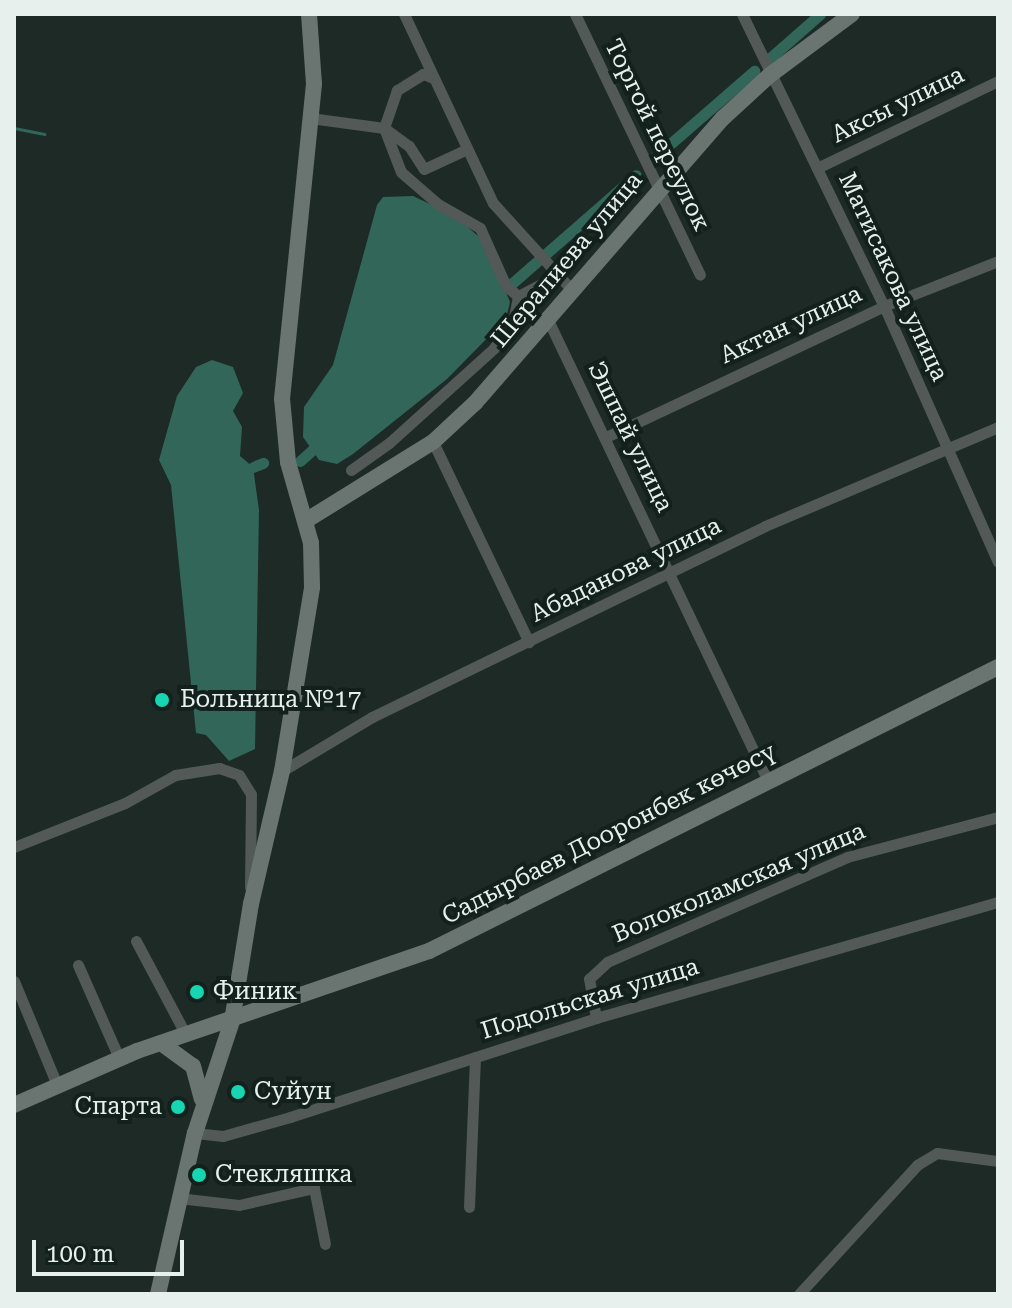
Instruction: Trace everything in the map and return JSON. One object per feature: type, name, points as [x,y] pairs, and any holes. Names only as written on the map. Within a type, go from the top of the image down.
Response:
[{"type":"street","points":[[158,1294],[195,1133],[232,1021],[251,904],[282,771],[312,587],[307,520],[288,462],[282,399],[310,118],[314,50],[309,14]]},
{"type":"street","points":[[404,14],[493,203],[572,290]]},
{"type":"street","name":"Торгой переулок","points":[[575,14],[700,275]]},
{"type":"street","name":"Матисакова улица","points":[[742,14],[884,306],[998,562]]},
{"type":"street","name":"Шералиева улица","points":[[307,520],[433,442],[497,381],[658,187],[770,75],[852,14]]},
{"type":"street","points":[[433,78],[423,74],[397,90],[384,128],[401,172],[438,204],[480,228],[506,286],[518,296]]},
{"type":"street","name":"Аксы улица","points":[[817,168],[998,81]]},
{"type":"street","points":[[310,118],[384,128],[409,146],[424,169],[467,149]]},
{"type":"street","name":"Актан улица","points":[[606,437],[884,306],[998,261]]},
{"type":"street","points":[[518,296],[558,275]]},
{"type":"street","points":[[351,470],[389,443],[494,348],[514,317],[518,296]]},
{"type":"street","name":"Эшпай улица","points":[[548,320],[672,573],[768,781]]},
{"type":"street","name":"Абаданова улица","points":[[282,771],[372,717],[765,526],[998,427]]},
{"type":"street","points":[[433,442],[529,642]]},
{"type":"street","name":"Садырбаев Дооронбек көчөсү","points":[[14,1105],[119,1058],[429,951],[998,667]]},
{"type":"street","points":[[14,847],[125,803],[175,775],[192,769],[229,771],[246,782],[251,794],[251,904]]},
{"type":"street","name":"Волоколамская улица","points":[[596,1018],[589,979],[607,962],[847,857],[998,817]]},
{"type":"street","name":"Подольская улица","points":[[195,1133],[223,1136],[596,1018],[998,902]]},
{"type":"street","points":[[136,941],[186,1035]]},
{"type":"street","points":[[78,965],[119,1058]]},
{"type":"street","points":[[14,981],[57,1085]]},
{"type":"street","points":[[161,1043],[193,1066],[203,1109]]},
{"type":"street","points":[[469,1207],[475,1057]]},
{"type":"street","points":[[799,1294],[917,1165],[937,1153],[998,1161]]},
{"type":"street","points":[[178,1198],[239,1205],[314,1188],[325,1244]]},
{"type":"shaded area","points":[[413,196],[455,216],[486,243],[510,302],[506,319],[447,379],[353,454],[337,464],[319,460],[303,437],[304,407],[333,365],[377,205],[383,197]]},
{"type":"shaded area","points":[[212,360],[233,367],[243,393],[233,411],[242,427],[240,456],[253,467],[259,510],[255,749],[229,761],[206,735],[196,733],[171,485],[159,460],[177,396],[196,367]]},
{"type":"waterway","points":[[769,59],[820,14]]},
{"type":"waterway","points":[[654,158],[754,71]]},
{"type":"waterway","points":[[14,128],[44,134]]},
{"type":"waterway","points":[[510,285],[636,175]]},
{"type":"waterway","points":[[300,461],[320,443]]},
{"type":"waterway","points":[[253,467],[263,463]]},
{"type":"place","name":"Больница №17","points":[[162,700]]},
{"type":"place","name":"Финик","points":[[197,992]]},
{"type":"place","name":"Суйун","points":[[238,1092]]},
{"type":"place","name":"Спарта","points":[[178,1107]]},
{"type":"place","name":"Стекляшка","points":[[199,1175]]}]
